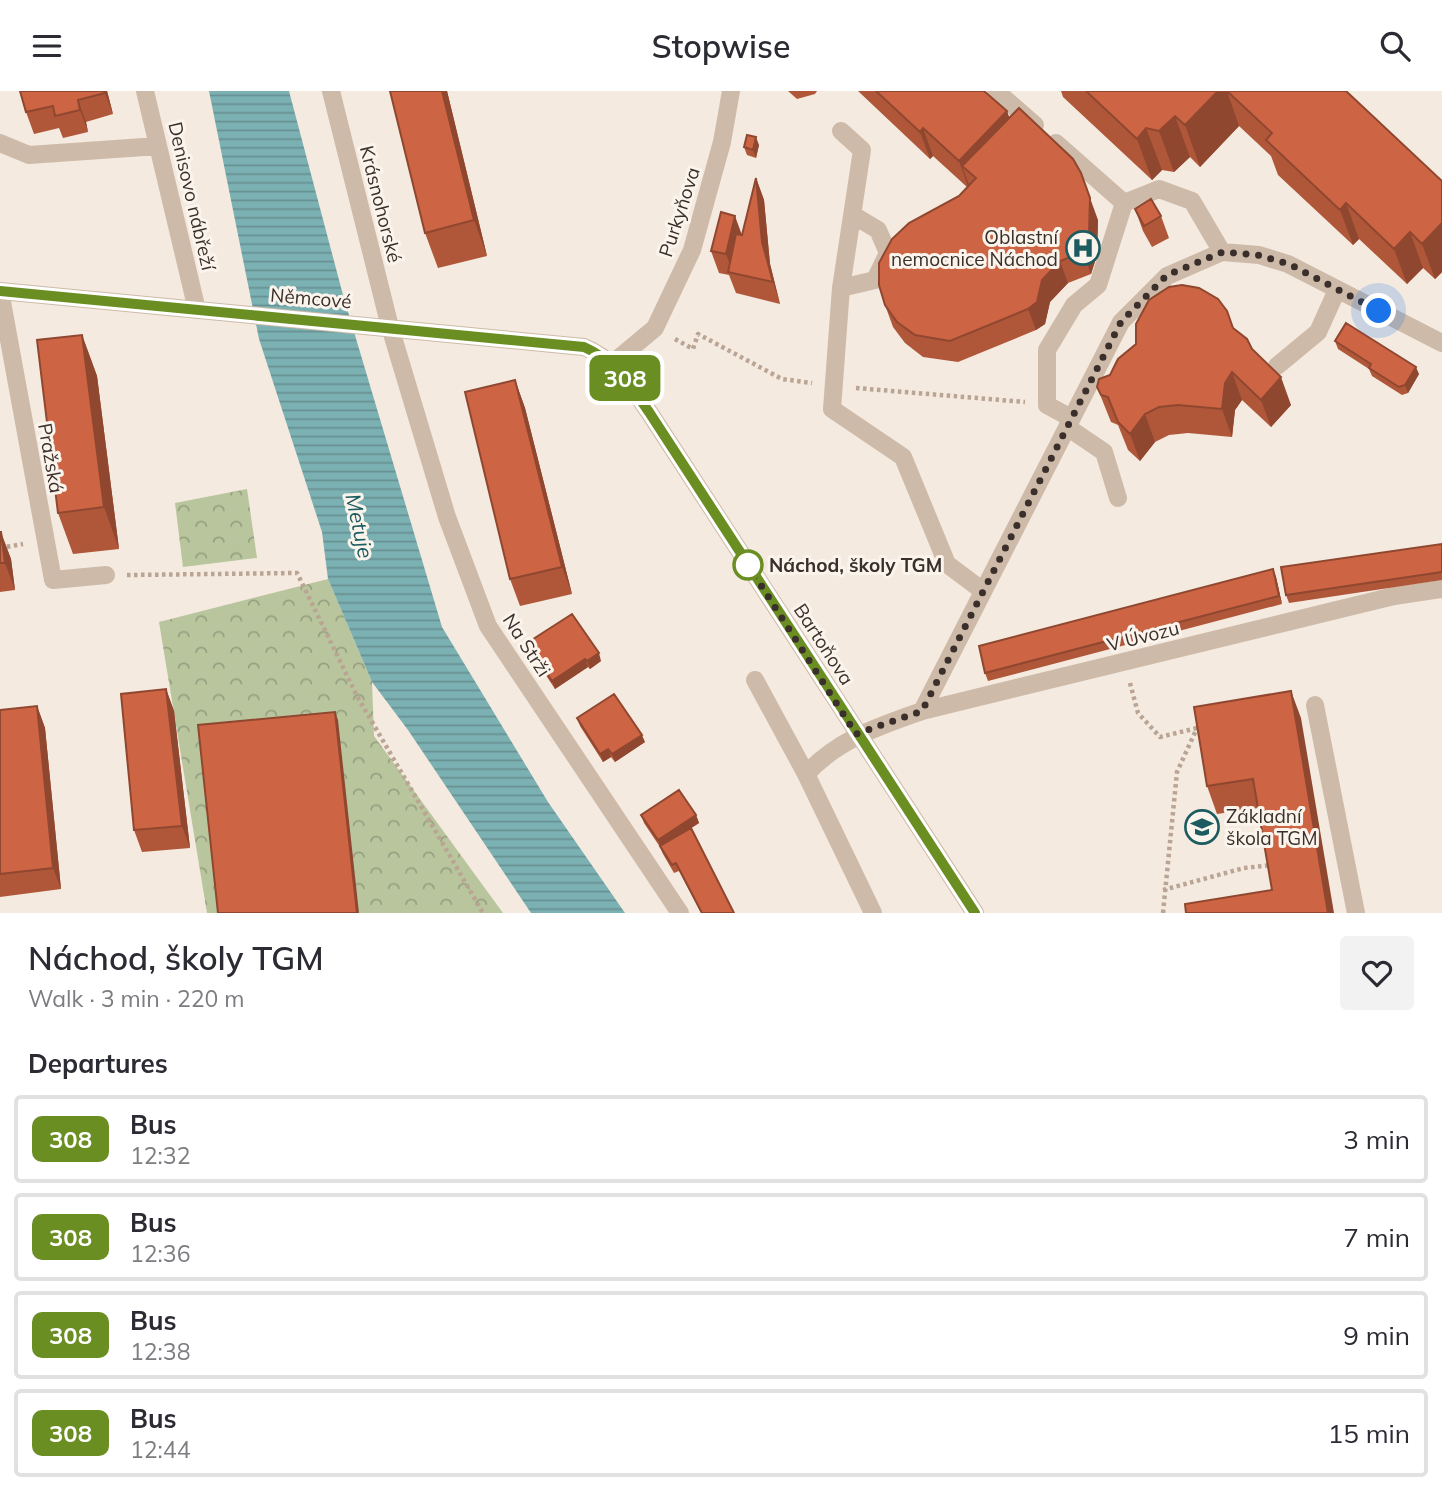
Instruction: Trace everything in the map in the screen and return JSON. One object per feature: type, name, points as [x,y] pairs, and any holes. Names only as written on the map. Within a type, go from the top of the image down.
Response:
[{"type":"street","name":"Denisovo nábřeží","points":[[145,91],[197,310]]},
{"type":"street","name":"Krásnohorské","points":[[331,91],[382,326]]},
{"type":"street","name":"Purkyňova","points":[[613,363],[655,328],[692,250],[722,142],[731,91]]},
{"type":"street","points":[[996,91],[1125,203]]},
{"type":"street","points":[[841,131],[862,150],[841,288],[832,409],[903,457],[947,564],[983,591]]},
{"type":"street","points":[[0,142],[29,155],[158,146]]},
{"type":"street","points":[[1118,498],[1104,452],[1046,405],[1047,350],[1074,305],[1098,285],[1125,203],[1159,189],[1192,201],[1223,252]]},
{"type":"street","points":[[841,288],[875,280],[888,253],[877,230],[853,215]]},
{"type":"street","points":[[922,711],[1121,322],[1167,275],[1223,252],[1258,255],[1289,264],[1442,342]]},
{"type":"street","points":[[1277,366],[1318,332],[1336,290]]},
{"type":"street","name":"Němcové","points":[[0,291],[584,347],[613,363]]},
{"type":"street","name":"Pražská","points":[[0,291],[53,580],[106,575]]},
{"type":"street","name":"Na Strži","points":[[382,326],[447,517],[488,627],[680,913]]},
{"type":"street","name":"Bartoňova","points":[[613,363],[663,433],[856,734],[975,913]]},
{"type":"street","name":"V Úvozu","points":[[806,774],[824,754],[856,734],[922,711],[1394,596],[1442,589]]},
{"type":"street","points":[[755,680],[806,774],[873,913]]},
{"type":"street","points":[[1315,705],[1356,913]]},
{"type":"path","points":[[655,328],[693,349],[698,334],[782,379],[834,387],[1046,405]]},
{"type":"path","points":[[106,575],[297,573],[357,696],[483,913]]},
{"type":"path","points":[[1132,685],[1138,713],[1160,737],[1210,725]]},
{"type":"path","points":[[1163,913],[1163,890],[1177,772],[1198,728]]},
{"type":"path","points":[[1163,890],[1244,869],[1272,865]]},
{"type":"green space","points":[[247,489],[257,558],[183,567],[175,503]]},
{"type":"green space","points":[[328,579],[372,682],[374,736],[503,913],[207,913],[159,622]]},
{"type":"water","name":"Metuje","points":[[209,91],[289,91],[343,295],[442,627],[548,802],[625,913],[531,913],[408,730],[372,682],[328,579],[322,532],[259,339]]},
{"type":"building","points":[[20,91],[105,93],[78,100],[80,110],[55,116],[53,106],[26,112]]},
{"type":"building","points":[[390,91],[442,91],[474,220],[425,233]]},
{"type":"building","points":[[876,91],[984,91],[1007,111],[959,161],[923,128],[920,132]]},
{"type":"building","points":[[1086,91],[1218,91],[1185,125],[1175,116],[1159,131],[1146,128],[1137,139]]},
{"type":"building","points":[[1227,91],[1346,91],[1442,181],[1442,223],[1422,244],[1410,232],[1394,249],[1346,203],[1340,210],[1266,140],[1272,133]]},
{"type":"building","points":[[1019,108],[1073,159],[1081,173],[1090,198],[1089,233],[1083,252],[1060,261],[1042,280],[1037,302],[1028,309],[950,341],[915,335],[897,322],[885,305],[879,285],[879,263],[892,239],[909,223],[959,196],[976,178],[962,166]]},
{"type":"building","points":[[747,135],[756,137],[753,150],[744,147]]},
{"type":"building","points":[[756,178],[762,242],[773,282],[728,272],[736,234],[742,235]]},
{"type":"building","points":[[1151,199],[1161,216],[1144,226],[1135,209]]},
{"type":"building","points":[[721,212],[735,216],[726,254],[711,251]]},
{"type":"building","points":[[1182,285],[1199,288],[1218,299],[1227,311],[1233,328],[1247,339],[1252,349],[1281,377],[1261,400],[1232,372],[1225,383],[1222,409],[1178,405],[1159,407],[1145,414],[1130,434],[1118,422],[1108,397],[1101,395],[1097,387],[1099,379],[1110,375],[1118,359],[1136,344],[1136,324],[1149,300],[1169,287]]},
{"type":"building","points":[[1346,323],[1416,367],[1405,385],[1399,387],[1369,368],[1371,364],[1335,341]]},
{"type":"building","points":[[82,335],[104,507],[58,513],[37,340]]},
{"type":"building","points":[[515,380],[562,567],[510,579],[465,392]]},
{"type":"building","points":[[1,532],[5,563],[0,563]]},
{"type":"building","points":[[1442,544],[1442,572],[1286,595],[1281,567]]},
{"type":"building","points":[[1273,569],[1279,596],[985,673],[979,646]]},
{"type":"building","points":[[572,614],[599,653],[552,681],[527,643]]},
{"type":"building","points":[[166,689],[182,826],[134,830],[121,694]]},
{"type":"building","points":[[1291,691],[1328,913],[1186,913],[1185,904],[1272,890],[1253,779],[1207,786],[1194,707]]},
{"type":"building","points":[[614,694],[642,735],[612,754],[608,749],[600,754],[577,718]]},
{"type":"building","points":[[37,706],[53,868],[0,874],[0,710]]},
{"type":"building","points":[[335,712],[357,913],[218,913],[198,725]]},
{"type":"building","points":[[679,790],[696,815],[658,840],[641,815]]},
{"type":"building","points":[[691,828],[734,913],[702,913],[676,863],[672,865],[660,846]]},
{"type":"bus line","name":"308","points":[[0,291],[374,324],[584,347],[600,353],[623,374],[649,412],[856,734],[975,913]]},
{"type":"place","name":"Oblastní nemocnice Náchod","points":[[1083,248]]},
{"type":"place","name":"Náchod, školy TGM","points":[[748,565]]},
{"type":"place","name":"Základní škola TGM","points":[[1202,827]]},
{"type":"route","points":[[748,565],[856,734],[922,711],[1121,322],[1167,275],[1223,252],[1258,255],[1289,264],[1379,311]]}]
